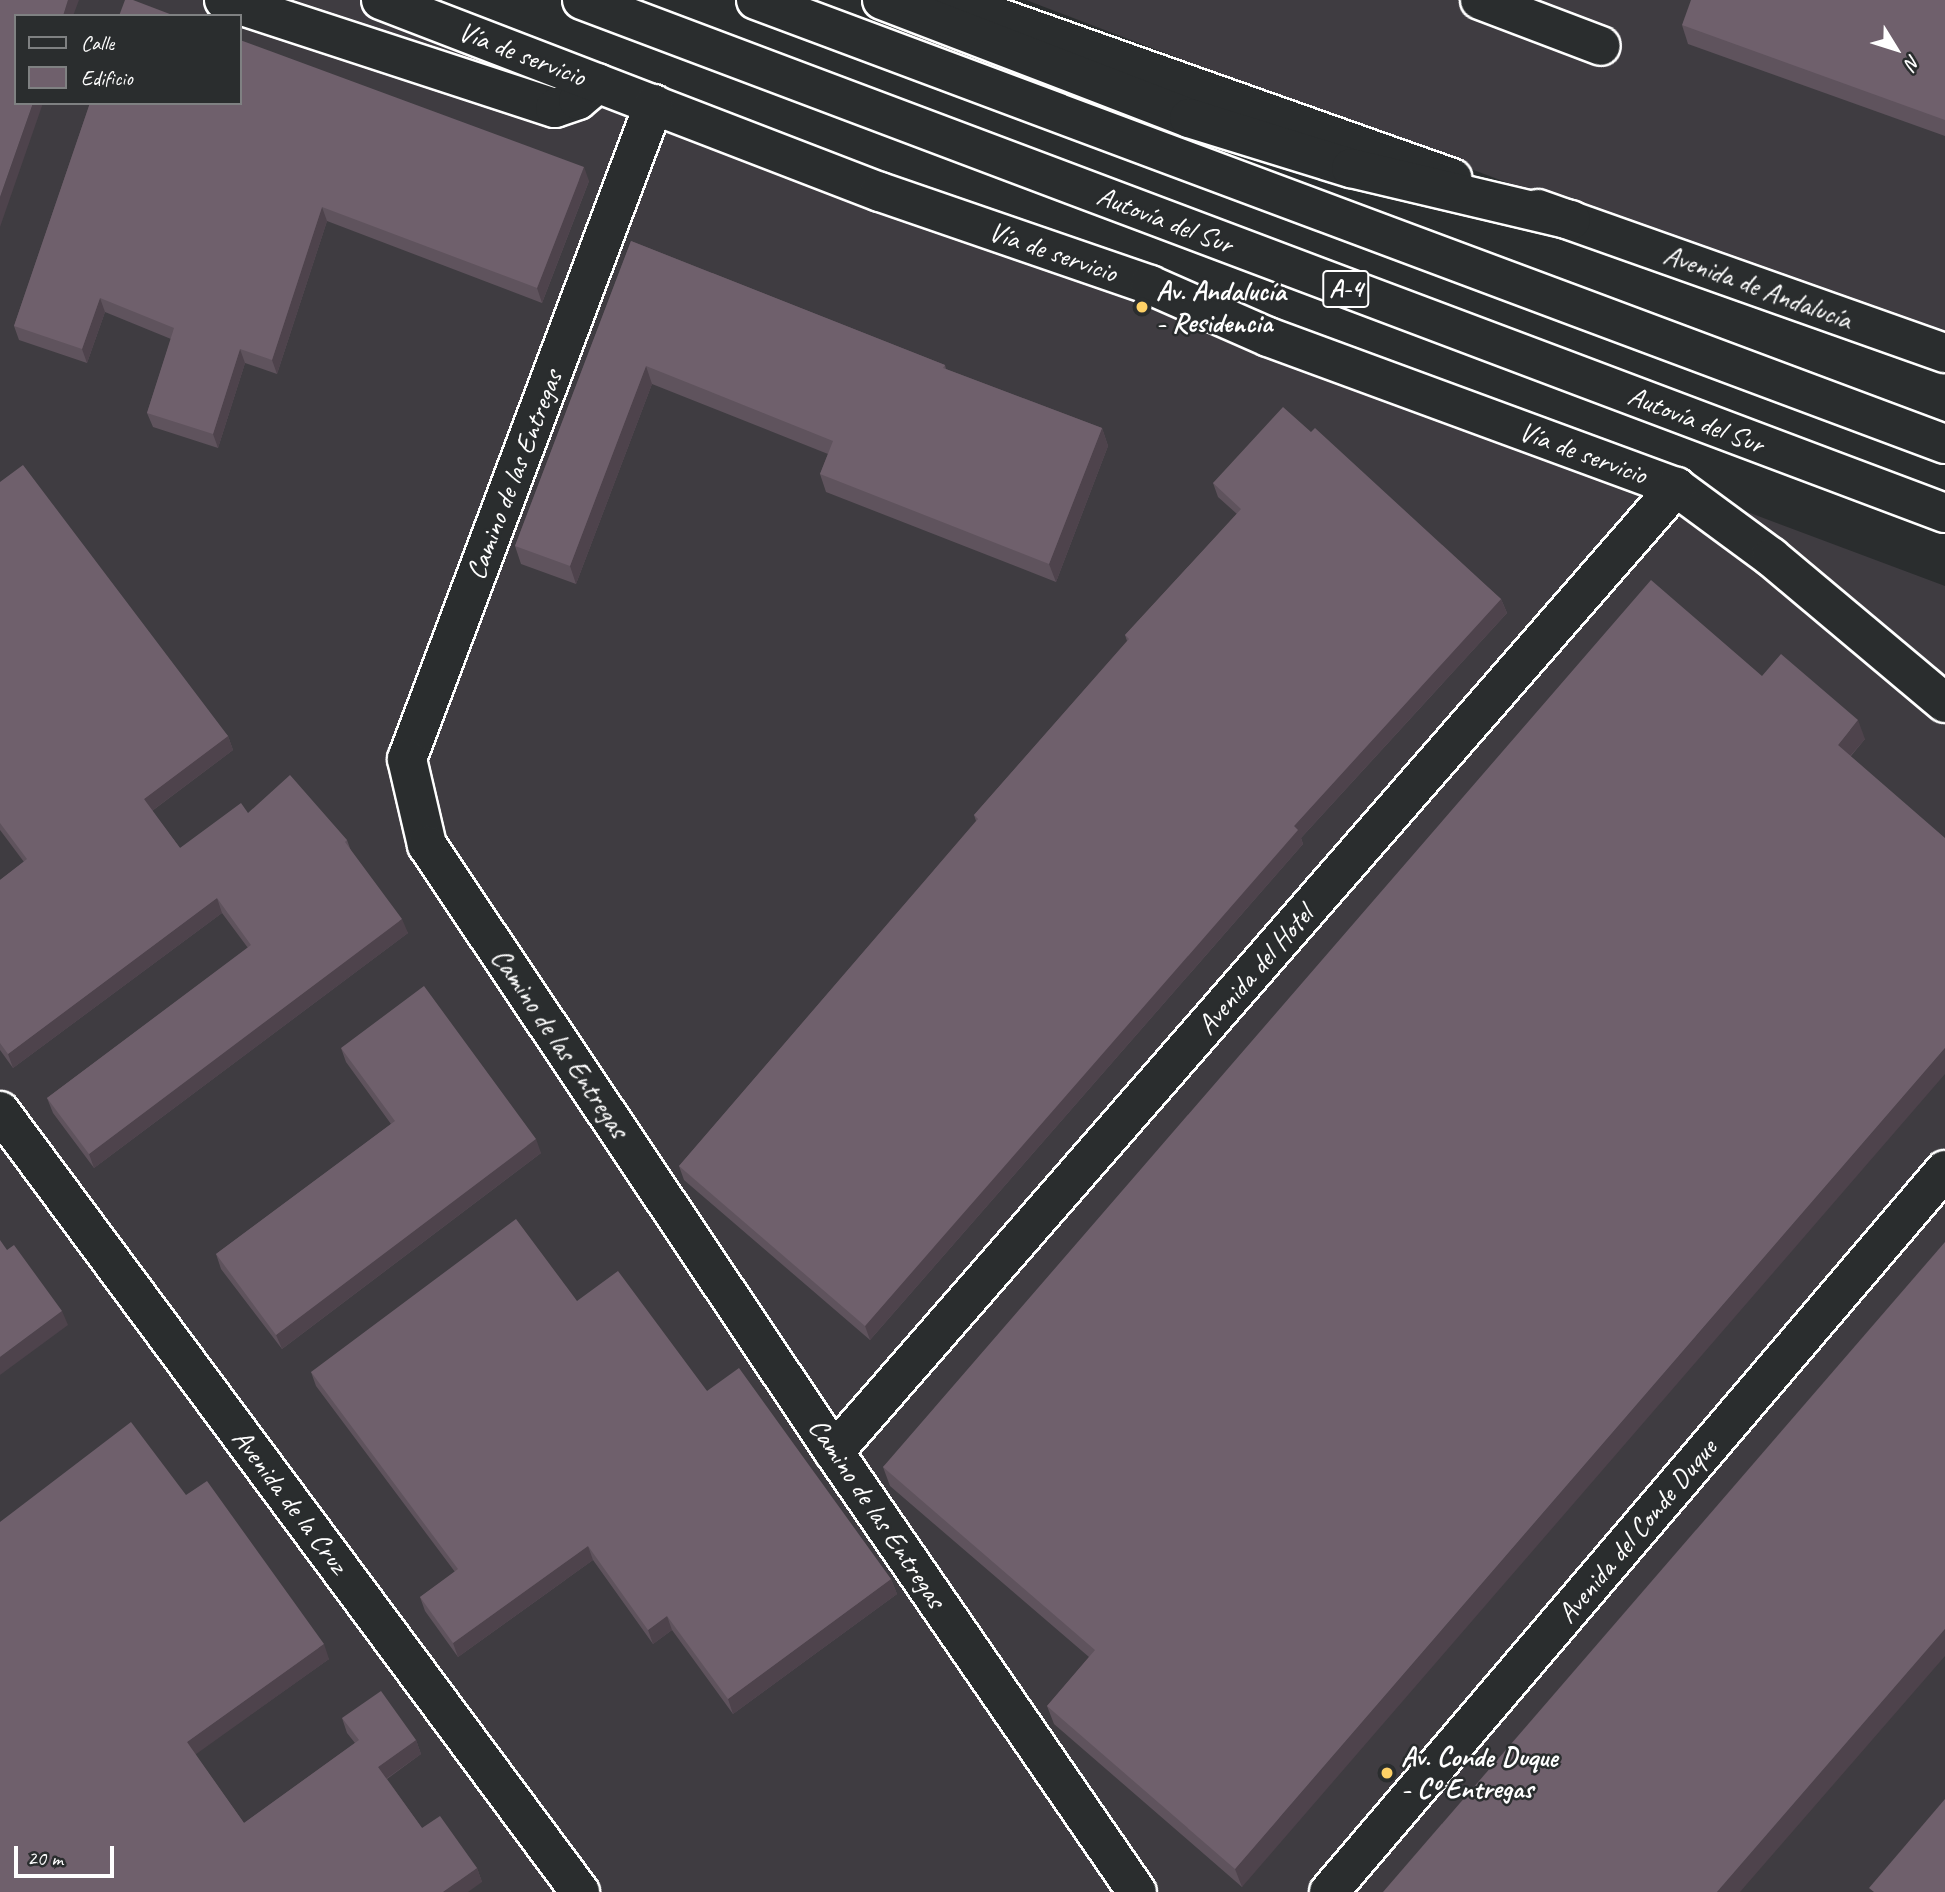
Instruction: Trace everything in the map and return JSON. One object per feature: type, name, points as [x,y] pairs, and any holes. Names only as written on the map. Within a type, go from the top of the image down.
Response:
[{"type":"main road","points":[[224,0],[555,108],[578,100],[598,83]]},
{"type":"main road","name":"Vía de servicio","points":[[381,0],[880,192],[1150,285],[1268,337],[1676,487],[1772,558],[1945,703]]},
{"type":"main road","name":"Autovía del Sur","points":[[582,0],[1945,513]]},
{"type":"main road","name":"A-4","points":[[756,0],[1945,444]]},
{"type":"main road","points":[[882,0],[1189,118],[1351,168],[1571,220]]},
{"type":"main road","points":[[949,0],[1571,220]]},
{"type":"main road","points":[[1480,0],[1601,46]]},
{"type":"main road","name":"Camino de las Entregas","points":[[654,104],[407,759],[427,845],[834,1452],[1137,1892]]},
{"type":"main road","name":"Avenida de Andalucía","points":[[1571,220],[1945,353]]},
{"type":"main road","name":"Avenida del Hotel","points":[[834,1452],[1676,487]]},
{"type":"main road","name":"Avenida de la Cruz","points":[[0,1111],[580,1892]]},
{"type":"main road","name":"Avenida del Conde Duque","points":[[1329,1892],[1945,1170]]},
{"type":"shaded area","points":[[0,0],[381,0],[1945,586],[1945,1892],[0,1892]]},
{"type":"shaded area","points":[[1026,0],[1945,0],[1945,347],[1351,124]]},
{"type":"building","points":[[0,0],[68,0],[64,14],[14,14],[14,105],[32,105],[0,197]]},
{"type":"building","points":[[125,0],[133,0],[170,14],[120,14]]},
{"type":"building","points":[[1691,0],[1945,0],[1945,120],[1682,25]]},
{"type":"building","points":[[242,41],[584,167],[537,288],[322,207],[272,360],[240,349],[213,434],[147,413],[174,328],[100,298],[82,349],[14,326],[89,105],[242,105]]},
{"type":"building","points":[[631,241],[945,365],[943,368],[1102,428],[1049,564],[820,474],[833,441],[646,366],[570,566],[515,546]]},
{"type":"building","points":[[1283,407],[1311,432],[1315,428],[1501,599],[1294,826],[1298,830],[865,1326],[679,1166],[978,819],[974,815],[1129,639],[1125,635],[1241,509],[1213,483]]},
{"type":"building","points":[[23,465],[228,736],[144,799],[180,848],[241,803],[248,813],[290,775],[347,840],[345,842],[402,919],[89,1154],[47,1098],[251,945],[217,898],[8,1054],[0,1043],[0,880],[27,859],[0,823],[0,482]]},
{"type":"building","points":[[1651,580],[1762,676],[1781,654],[1858,720],[1838,745],[1945,838],[1945,1048],[1235,1869],[1047,1706],[1095,1650],[883,1467]]},
{"type":"building","points":[[424,986],[536,1139],[276,1335],[216,1254],[395,1121],[341,1048]]},
{"type":"building","points":[[516,1219],[577,1301],[618,1271],[707,1391],[739,1368],[891,1579],[728,1699],[667,1616],[648,1630],[588,1546],[453,1643],[420,1597],[458,1569],[311,1372]]},
{"type":"building","points":[[0,1240],[7,1250],[14,1245],[62,1311],[0,1357]]},
{"type":"building","points":[[1945,1242],[1945,1629],[1717,1892],[1383,1892]]},
{"type":"building","points":[[131,1422],[186,1495],[207,1481],[324,1644],[187,1742],[244,1823],[359,1740],[342,1718],[381,1691],[416,1740],[378,1767],[422,1828],[440,1816],[477,1868],[443,1892],[0,1892],[0,1522]]},
{"type":"building","points":[[1945,1799],[1945,1892],[1874,1892],[1869,1888]]},
{"type":"place","name":"Av. Andalucía - Residencia","points":[[1142,307]]},
{"type":"place","name":"Av. Conde Duque - Cº Entregas","points":[[1387,1773]]}]
